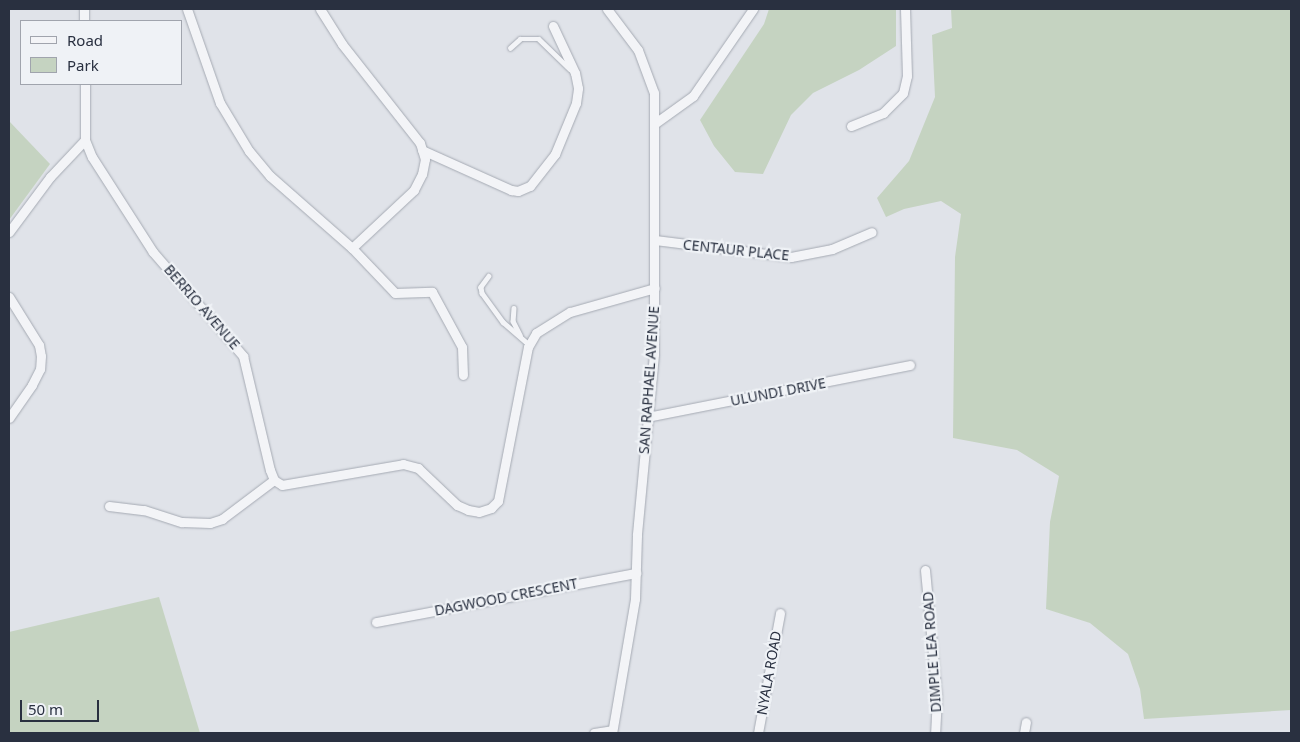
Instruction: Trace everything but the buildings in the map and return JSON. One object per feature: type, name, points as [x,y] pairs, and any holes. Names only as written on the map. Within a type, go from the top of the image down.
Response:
[{"type":"street","points":[[187,9],[220,103],[235,132],[270,176],[352,248],[395,293],[432,292],[462,348],[463,375]]},
{"type":"street","points":[[322,9],[342,44],[411,130],[425,159],[422,174],[414,190],[352,248]]},
{"type":"street","name":"SAN RAPHAEL AVENUE","points":[[607,9],[646,65],[654,93],[654,354],[647,417],[635,599],[612,732]]},
{"type":"street","points":[[654,124],[693,96],[753,9]]},
{"type":"street","points":[[850,126],[883,114],[903,93],[907,76],[904,37],[905,9]]},
{"type":"street","points":[[422,150],[511,190],[525,190],[555,154],[576,103],[578,88],[575,73],[553,26]]},
{"type":"street","name":"BERRIO AVENUE","points":[[85,85],[85,140],[92,157],[154,252],[243,356],[274,480]]},
{"type":"street","points":[[9,232],[50,177],[85,140]]},
{"type":"street","name":"CENTAUR PLACE","points":[[654,240],[791,257],[832,249],[872,232]]},
{"type":"street","points":[[108,506],[144,510],[182,522],[210,523],[222,519],[274,480],[290,485],[404,464],[418,468],[457,505],[479,512],[491,508],[498,501],[530,345],[536,333],[570,312],[655,288]]},
{"type":"street","points":[[9,297],[38,345],[41,356],[40,368],[32,385],[9,418]]},
{"type":"street","name":"ULUNDI DRIVE","points":[[647,417],[910,365]]},
{"type":"street","name":"DIMPLE LEA ROAD","points":[[925,570],[936,697],[935,733]]},
{"type":"street","name":"DAGWOOD CRESCENT","points":[[376,622],[636,573]]},
{"type":"street","name":"NYALA ROAD","points":[[758,733],[780,613]]},
{"type":"street","points":[[1024,733],[1026,722]]},
{"type":"street","points":[[594,733],[612,732]]},
{"type":"lane","points":[[510,48],[520,39],[539,39],[575,73]]},
{"type":"lane","points":[[489,276],[481,287],[482,293],[503,322],[530,345]]},
{"type":"lane","points":[[514,308],[513,322],[521,338]]},
{"type":"green space","points":[[769,9],[896,9],[896,46],[859,70],[813,93],[791,115],[763,174],[735,172],[714,146],[700,120],[764,24]]},
{"type":"green space","points":[[951,9],[1291,9],[1291,710],[1144,719],[1140,689],[1128,654],[1090,623],[1046,609],[1050,522],[1059,476],[1017,450],[953,438],[955,257],[961,214],[941,201],[904,209],[886,217],[877,198],[909,161],[935,97],[932,35],[952,28]]},
{"type":"green space","points":[[9,121],[50,164],[9,220]]},
{"type":"green space","points":[[159,597],[200,733],[9,733],[9,632]]}]
